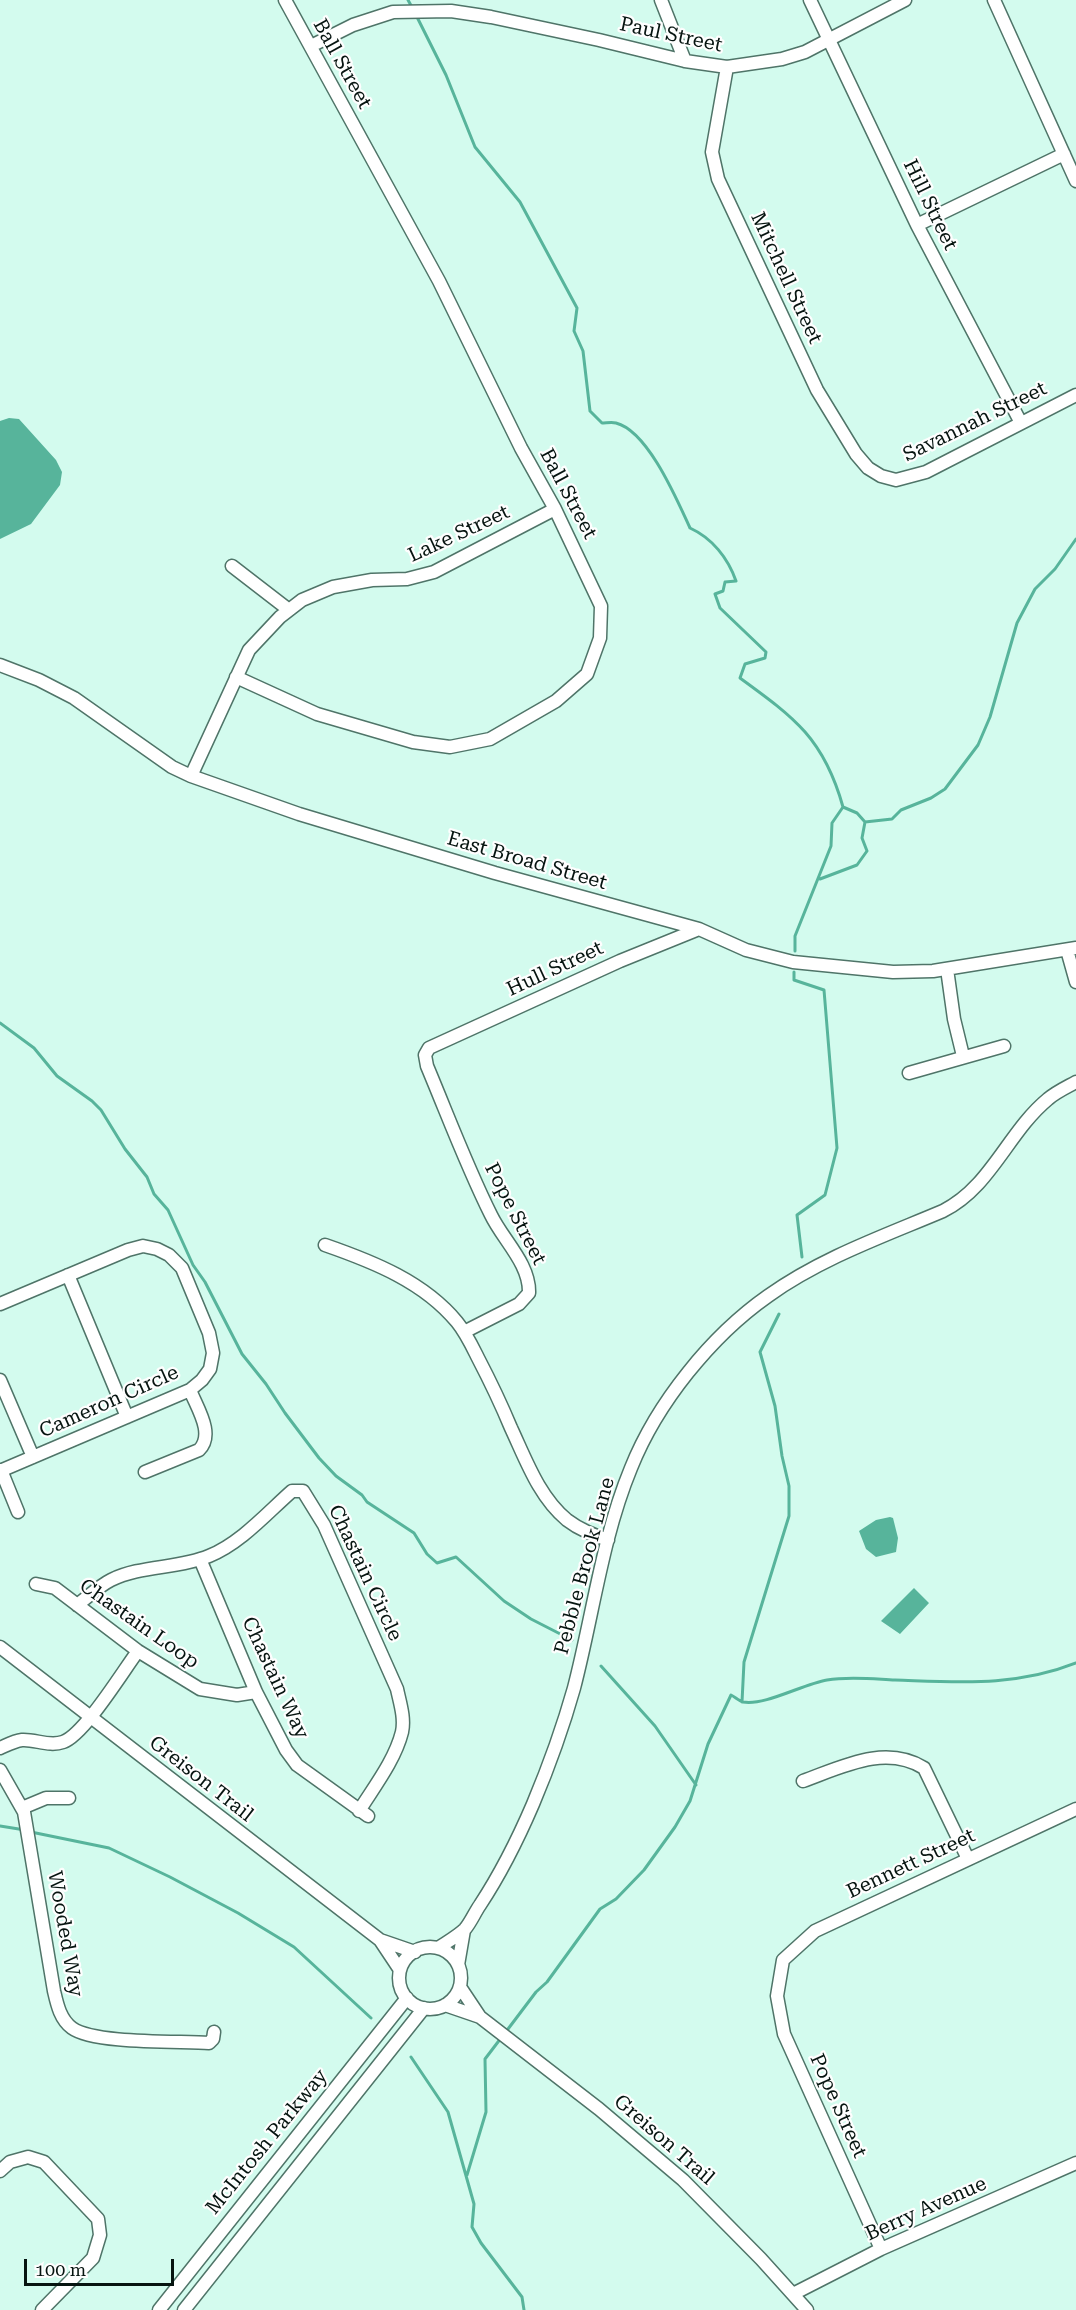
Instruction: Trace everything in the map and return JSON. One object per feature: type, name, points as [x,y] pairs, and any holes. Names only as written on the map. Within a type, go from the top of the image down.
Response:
[{"type":"street","name":"Ball Street","points":[[236,677],[317,714],[413,742],[450,747],[490,739],[556,701],[587,674],[600,638],[601,606],[555,509],[521,448],[439,281],[285,0]]},
{"type":"street","points":[[662,0],[685,61]]},
{"type":"street","name":"Hill Street","points":[[810,0],[917,225],[1021,423]]},
{"type":"street","name":"Paul Street","points":[[310,46],[354,25],[393,12],[451,11],[491,17],[599,40],[685,61],[727,67],[782,59],[804,52],[905,0]]},
{"type":"street","points":[[994,0],[1076,181]]},
{"type":"street","name":"Mitchell Street","points":[[727,67],[712,153],[718,179],[817,390],[856,454],[868,468],[890,479]]},
{"type":"street","points":[[917,225],[1064,154]]},
{"type":"street","name":"Savannah Street","points":[[890,479],[896,480],[927,472],[1076,395]]},
{"type":"street","name":"Lake Street","points":[[191,776],[249,650],[263,633],[289,610],[303,600],[333,587],[372,580],[407,579],[434,572],[555,509]]},
{"type":"street","points":[[232,566],[289,610]]},
{"type":"street","name":"East Broad Street","points":[[0,665],[40,680],[74,698],[172,767],[191,776],[299,814],[495,873],[699,929],[746,950],[793,962],[893,972],[947,969],[1072,949]]},
{"type":"street","name":"Hull Street","points":[[429,1048],[620,961],[699,929]]},
{"type":"street","points":[[1072,949],[1076,982]]},
{"type":"street","points":[[947,969],[954,1018],[963,1056]]},
{"type":"street","points":[[909,1073],[1004,1046]]},
{"type":"street","name":"Pope Street","points":[[429,1048],[425,1055],[428,1066],[471,1173],[492,1218],[523,1268],[530,1287],[529,1293],[519,1304],[464,1332]]},
{"type":"street","name":"Pebble Brook Lane","points":[[458,1965],[464,1930],[507,1858],[546,1774],[574,1687],[608,1539],[631,1468],[666,1402],[706,1353],[742,1317],[768,1296],[818,1266],[951,1206],[970,1192],[1028,1120],[1048,1099],[1076,1082]]},
{"type":"street","points":[[325,1245],[371,1261],[402,1277],[435,1300],[457,1322],[493,1387],[530,1469],[549,1502],[567,1520],[584,1531],[608,1539]]},
{"type":"street","name":"Cameron Circle","points":[[0,1304],[143,1246],[157,1249],[169,1255],[182,1268],[209,1334],[213,1353],[210,1369],[190,1390],[1,1470]]},
{"type":"street","points":[[68,1275],[127,1417]]},
{"type":"street","points":[[0,1380],[33,1457]]},
{"type":"street","points":[[145,1472],[199,1450],[205,1444],[206,1430],[190,1390]]},
{"type":"street","points":[[1,1470],[18,1512]]},
{"type":"street","name":"Chastain Circle","points":[[78,1605],[109,1581],[129,1573],[200,1559],[230,1545],[292,1491],[303,1491],[324,1525],[397,1689],[402,1713],[402,1731],[394,1752],[363,1814]]},
{"type":"street","name":"Chastain Way","points":[[200,1559],[256,1692],[286,1750],[297,1766],[363,1814]]},
{"type":"street","name":"Chastain Loop","points":[[36,1584],[55,1588],[138,1651],[200,1689],[237,1695],[256,1692]]},
{"type":"street","name":"Greison Trail","points":[[0,1647],[380,1940],[415,1952]]},
{"type":"street","points":[[0,1748],[23,1740],[62,1743],[83,1728],[138,1651]]},
{"type":"street","points":[[803,1781],[856,1762],[880,1758],[910,1760],[924,1768],[968,1859]]},
{"type":"street","name":"Wooded Way","points":[[0,1770],[22,1808],[27,1825],[54,1991],[63,2019],[72,2028],[103,2037],[209,2043],[213,2039],[214,2032]]},
{"type":"street","points":[[22,1808],[46,1798],[69,1798]]},
{"type":"street","name":"Bennett Street","points":[[781,1974],[783,1960],[815,1931],[1076,1809]]},
{"type":"street","name":"Pebble Brook Lane","points":[[438,1948],[464,1930]]},
{"type":"street","name":"Greison Trail","points":[[380,1940],[400,1970]]},
{"type":"street","points":[[430,1947],[438,1948],[446,1952],[458,1965],[460,1987],[457,1994],[445,2005],[438,2008],[424,2008],[407,1998],[399,1980],[400,1970],[408,1957],[415,1952],[430,1947]]},
{"type":"street","name":"Pope Street","points":[[781,1974],[777,1996],[784,2034],[881,2249]]},
{"type":"street","name":"Greison Trail","points":[[460,1987],[480,2017]]},
{"type":"street","name":"McIntosh Parkway","points":[[159,2310],[407,1998]]},
{"type":"street","name":"Greison Trail","points":[[445,2005],[480,2017],[599,2109],[683,2180],[807,2310]]},
{"type":"street","name":"McIntosh Parkway","points":[[184,2310],[424,2008]]},
{"type":"street","points":[[0,2171],[10,2162],[28,2157],[44,2162],[98,2219],[100,2235],[93,2258],[42,2310]]},
{"type":"street","name":"Berry Avenue","points":[[793,2294],[881,2249],[1076,2163]]},
{"type":"shaded area","points":[[9,418],[19,419],[56,460],[62,472],[60,485],[31,524],[0,539],[0,421]]},
{"type":"shaded area","points":[[893,1518],[898,1538],[896,1552],[876,1557],[866,1549],[859,1531],[876,1520]]},
{"type":"shaded area","points":[[914,1588],[929,1603],[900,1634],[881,1621]]},
{"type":"waterway","points":[[408,0],[413,9]]},
{"type":"waterway","points":[[416,15],[446,75],[475,147],[520,202],[577,308],[574,331],[583,351],[590,411],[602,423],[616,423],[628,429],[639,439],[660,468],[690,528],[712,543],[729,564],[736,581],[725,582],[723,591],[715,594],[720,608],[766,652],[765,658],[745,664],[740,678],[792,718],[817,747],[827,764],[843,807],[832,823],[831,846],[795,936],[795,951]]},
{"type":"waterway","points":[[820,879],[857,865],[867,851],[862,838],[865,822],[892,819],[901,810],[931,798],[945,789],[978,745],[990,717],[1017,623],[1035,589],[1055,569],[1076,539]]},
{"type":"waterway","points":[[843,807],[857,813],[865,822]]},
{"type":"waterway","points":[[794,972],[794,980],[824,990],[837,1148],[825,1195],[797,1215],[802,1257]]},
{"type":"waterway","points":[[0,1023],[34,1048],[57,1076],[101,1110],[125,1149],[147,1177],[154,1194],[168,1210],[193,1265],[205,1282],[242,1354],[319,1458],[367,1502],[414,1533],[427,1554],[437,1563],[456,1557],[504,1601],[531,1619],[572,1640]]},
{"type":"waterway","points":[[742,1702],[744,1662],[789,1516],[789,1486],[775,1406],[760,1352],[779,1314]]},
{"type":"waterway","points":[[505,2033],[536,1992],[547,1982],[600,1909],[616,1899],[644,1870],[675,1827],[690,1801],[708,1744],[731,1695],[741,1701],[762,1701],[817,1682],[844,1678],[965,1682],[1009,1679],[1054,1671],[1076,1663]]},
{"type":"waterway","points":[[601,1666],[655,1726],[696,1785]]},
{"type":"waterway","points":[[0,1826],[25,1830]]},
{"type":"waterway","points":[[31,1832],[109,1848],[238,1913],[294,1947],[371,2018]]},
{"type":"waterway","points":[[467,2175],[486,2112],[485,2059],[501,2038]]},
{"type":"waterway","points":[[411,2057],[448,2112],[474,2204],[472,2227],[481,2243],[522,2297],[524,2310]]}]
